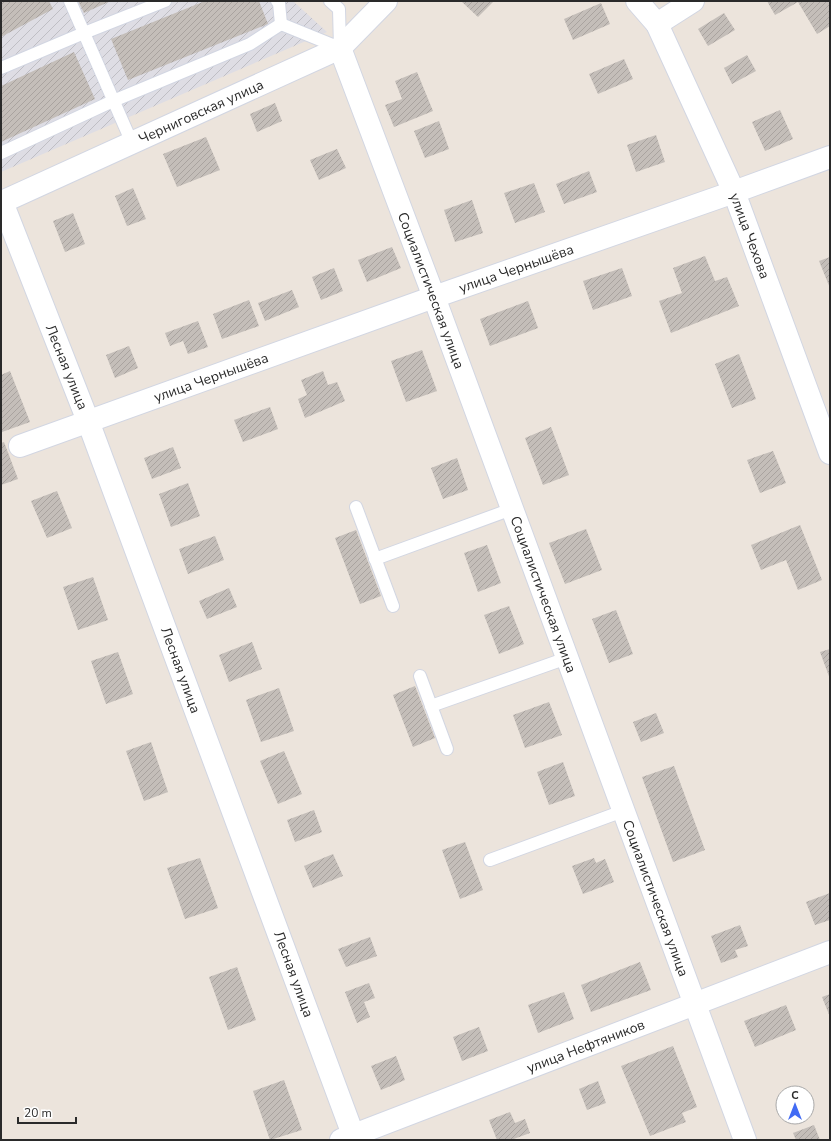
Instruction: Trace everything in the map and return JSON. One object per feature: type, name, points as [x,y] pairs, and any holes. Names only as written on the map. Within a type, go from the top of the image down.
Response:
[{"type":"street","name":"Черниговская улица","points":[[1,202],[340,48],[386,1]]},
{"type":"street","name":"улица Чехова","points":[[636,1],[657,24],[734,192],[830,453]]},
{"type":"street","points":[[657,24],[693,1]]},
{"type":"street","name":"Социалистическая улица","points":[[340,48],[434,297],[745,1140]]},
{"type":"street","name":"улица Чернышёва","points":[[20,446],[434,297],[830,157]]},
{"type":"street","name":"Лесная улица","points":[[1,202],[88,421],[350,1138]]},
{"type":"street","name":"улица Нефтяников","points":[[350,1138],[830,952]]},
{"type":"lane","points":[[70,1],[132,143]]},
{"type":"lane","points":[[1,68],[165,1]]},
{"type":"lane","points":[[277,1],[279,3],[281,24]]},
{"type":"lane","points":[[281,24],[340,48],[339,9],[330,1]]},
{"type":"lane","points":[[1,152],[113,101],[250,44],[281,24]]},
{"type":"lane","points":[[356,507],[393,606]]},
{"type":"lane","points":[[375,558],[512,510]]},
{"type":"lane","points":[[431,706],[567,658]]},
{"type":"lane","points":[[420,676],[447,749]]},
{"type":"lane","points":[[490,860],[623,811]]},
{"type":"shaded area","points":[[1,1],[293,1],[327,32],[1,172]]},
{"type":"building","points":[[1,1],[49,1],[53,9],[1,37]]},
{"type":"building","points":[[78,1],[111,1],[84,13]]},
{"type":"building","points":[[205,1],[259,1],[268,24],[128,80],[111,39]]},
{"type":"building","points":[[461,1],[494,1],[478,17]]},
{"type":"building","points":[[767,1],[828,1],[830,4],[830,26],[817,34],[798,2],[775,15]]},
{"type":"building","points":[[601,3],[610,24],[573,40],[564,19]]},
{"type":"building","points":[[724,13],[735,30],[708,46],[698,29]]},
{"type":"building","points":[[74,52],[95,99],[1,142],[1,86]]},
{"type":"building","points":[[747,55],[756,71],[732,84],[724,68]]},
{"type":"building","points":[[624,59],[633,79],[598,94],[589,74]]},
{"type":"building","points":[[417,72],[433,111],[394,127],[385,105],[402,99],[395,81]]},
{"type":"building","points":[[275,103],[282,121],[257,132],[250,114]]},
{"type":"building","points":[[780,110],[793,139],[765,151],[752,122]]},
{"type":"building","points":[[439,121],[449,149],[425,158],[414,131]]},
{"type":"building","points":[[656,135],[665,162],[636,172],[627,145]]},
{"type":"building","points":[[206,137],[220,170],[177,187],[163,154]]},
{"type":"building","points":[[337,149],[346,168],[319,180],[310,160]]},
{"type":"building","points":[[589,171],[597,192],[564,204],[556,184]]},
{"type":"building","points":[[534,183],[545,212],[515,223],[504,193]]},
{"type":"building","points":[[133,188],[146,219],[127,226],[115,196]]},
{"type":"building","points":[[472,200],[483,233],[455,242],[444,210]]},
{"type":"building","points":[[73,213],[85,244],[65,252],[53,221]]},
{"type":"building","points":[[392,247],[401,268],[367,282],[358,260]]},
{"type":"building","points":[[705,256],[715,281],[727,277],[739,306],[671,333],[659,301],[682,293],[673,268]]},
{"type":"building","points":[[830,257],[830,288],[819,261]]},
{"type":"building","points":[[334,268],[343,291],[321,300],[312,277]]},
{"type":"building","points":[[622,268],[632,296],[593,310],[583,281]]},
{"type":"building","points":[[292,290],[299,307],[265,321],[258,303]]},
{"type":"building","points":[[249,300],[259,326],[222,339],[213,314]]},
{"type":"building","points":[[528,301],[538,328],[490,346],[480,319]]},
{"type":"building","points":[[198,321],[208,347],[188,354],[183,341],[170,346],[165,333]]},
{"type":"building","points":[[129,346],[138,368],[115,378],[106,355]]},
{"type":"building","points":[[422,350],[437,391],[406,402],[391,361]]},
{"type":"building","points":[[739,354],[756,399],[732,408],[715,364]]},
{"type":"building","points":[[10,371],[30,422],[2,432],[1,375]]},
{"type":"building","points":[[323,371],[328,385],[337,382],[345,401],[305,418],[298,399],[307,395],[301,380]]},
{"type":"building","points":[[270,407],[278,429],[243,442],[234,420]]},
{"type":"building","points":[[551,427],[569,475],[543,485],[525,438]]},
{"type":"building","points":[[4,442],[18,479],[1,485],[1,443]]},
{"type":"building","points":[[173,447],[181,468],[152,479],[144,458]]},
{"type":"building","points":[[773,451],[786,483],[760,493],[747,460]]},
{"type":"building","points":[[457,458],[468,490],[443,499],[431,468]]},
{"type":"building","points":[[188,483],[200,516],[171,527],[159,494]]},
{"type":"building","points":[[57,491],[72,528],[47,538],[31,501]]},
{"type":"building","points":[[800,525],[822,580],[798,590],[786,560],[761,570],[751,545]]},
{"type":"building","points":[[586,529],[602,570],[565,584],[549,543]]},
{"type":"building","points":[[356,530],[381,596],[360,604],[335,538]]},
{"type":"building","points":[[215,536],[224,560],[188,574],[179,549]]},
{"type":"building","points":[[487,545],[501,583],[478,592],[464,553]]},
{"type":"building","points":[[93,577],[108,620],[78,630],[63,587]]},
{"type":"building","points":[[229,588],[237,607],[207,619],[199,601]]},
{"type":"building","points":[[509,606],[524,644],[499,654],[484,615]]},
{"type":"building","points":[[616,610],[633,654],[609,663],[592,619]]},
{"type":"building","points":[[252,642],[262,669],[229,682],[219,655]]},
{"type":"building","points":[[830,649],[830,679],[820,652]]},
{"type":"building","points":[[118,652],[133,694],[106,704],[91,661]]},
{"type":"building","points":[[415,686],[435,738],[413,747],[393,695]]},
{"type":"building","points":[[279,688],[294,731],[261,742],[246,700]]},
{"type":"building","points":[[549,702],[562,735],[525,748],[513,715]]},
{"type":"building","points":[[656,713],[664,733],[641,742],[633,722]]},
{"type":"building","points":[[151,742],[168,792],[144,801],[126,751]]},
{"type":"building","points":[[284,751],[302,794],[278,804],[260,761]]},
{"type":"building","points":[[563,762],[575,796],[549,805],[537,772]]},
{"type":"building","points":[[674,766],[705,850],[673,862],[642,777]]},
{"type":"building","points":[[314,810],[322,832],[295,842],[287,820]]},
{"type":"building","points":[[465,842],[483,890],[460,899],[442,850]]},
{"type":"building","points":[[333,854],[343,876],[313,888],[304,866]]},
{"type":"building","points":[[200,858],[218,908],[185,919],[167,868]]},
{"type":"building","points":[[594,858],[596,863],[605,859],[614,882],[583,894],[572,866]]},
{"type":"building","points":[[830,893],[830,920],[815,925],[806,902]]},
{"type":"building","points":[[740,925],[748,946],[735,950],[738,957],[721,963],[711,936]]},
{"type":"building","points":[[370,937],[377,956],[346,967],[338,949]]},
{"type":"building","points":[[640,962],[651,990],[591,1012],[581,985]]},
{"type":"building","points":[[237,967],[256,1020],[228,1030],[209,977]]},
{"type":"building","points":[[369,983],[375,998],[364,1002],[370,1017],[357,1023],[345,992]]},
{"type":"building","points":[[564,992],[574,1019],[538,1033],[528,1005]]},
{"type":"building","points":[[830,994],[830,1017],[822,997]]},
{"type":"building","points":[[786,1005],[796,1030],[755,1047],[744,1021]]},
{"type":"building","points":[[479,1027],[488,1051],[462,1061],[453,1037]]},
{"type":"building","points":[[673,1046],[697,1107],[682,1113],[686,1122],[650,1136],[621,1066]]},
{"type":"building","points":[[396,1056],[405,1080],[381,1090],[371,1066]]},
{"type":"building","points":[[284,1080],[302,1130],[270,1140],[253,1091]]},
{"type":"building","points":[[598,1081],[606,1103],[587,1110],[579,1089]]},
{"type":"building","points":[[510,1112],[515,1123],[525,1119],[530,1133],[511,1140],[497,1140],[489,1120]]},
{"type":"building","points":[[814,1125],[820,1140],[796,1140],[793,1133]]}]
